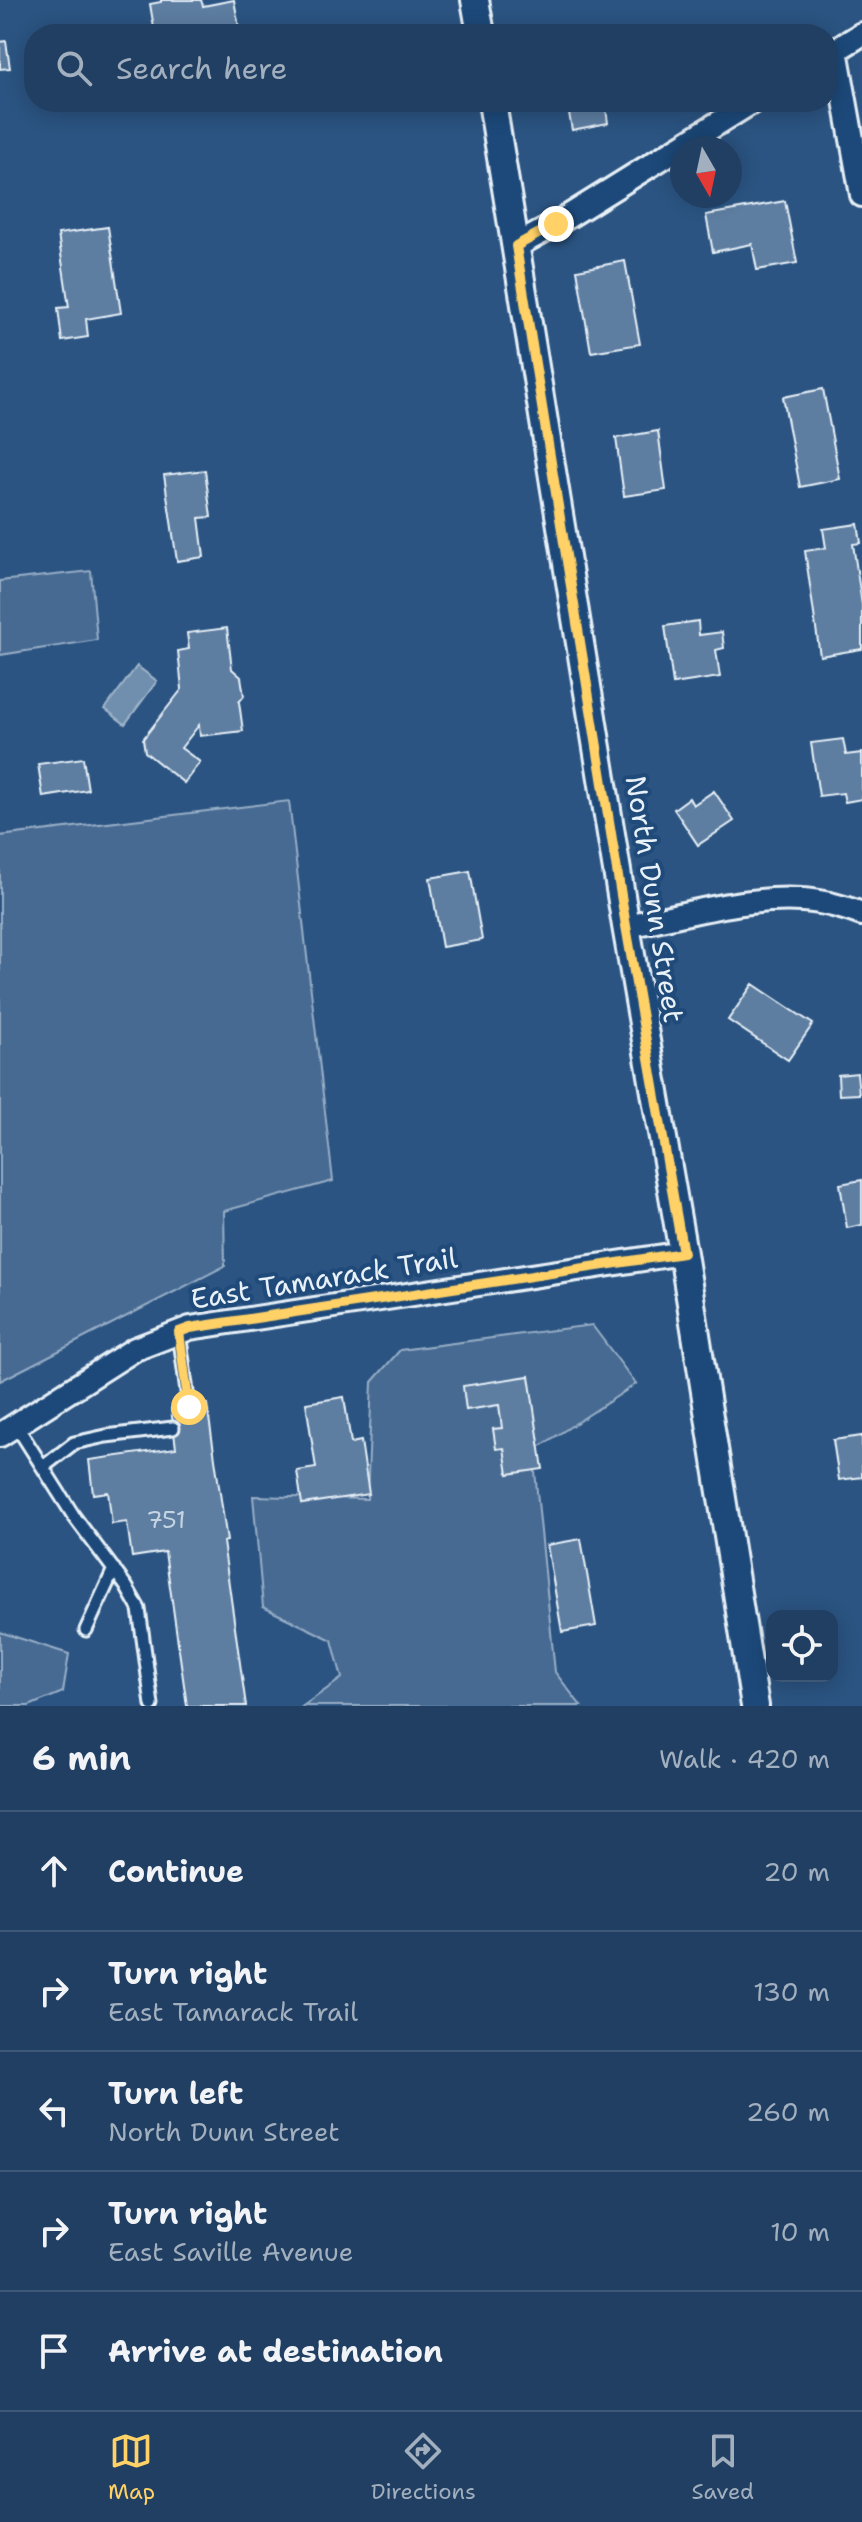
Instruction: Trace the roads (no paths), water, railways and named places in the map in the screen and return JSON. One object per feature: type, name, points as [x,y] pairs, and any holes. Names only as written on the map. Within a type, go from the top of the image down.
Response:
[{"type":"street","points":[[475,0],[479,24]]},
{"type":"street","points":[[838,49],[862,34]]},
{"type":"street","points":[[838,81],[862,195]]},
{"type":"street","name":"North Dunn Street","points":[[494,112],[755,1706]]},
{"type":"street","points":[[516,246],[736,112]]},
{"type":"street","points":[[626,926],[780,899],[820,902],[862,914]]},
{"type":"street","name":"East Tamarack Trail","points":[[8,1430],[135,1349],[190,1328],[683,1253]]},
{"type":"lane","points":[[179,1332],[189,1407]]},
{"type":"lane","points":[[43,1467],[74,1443],[173,1428]]},
{"type":"lane","points":[[8,1430],[43,1467],[139,1609],[152,1705]]},
{"type":"lane","points":[[86,1630],[114,1569]]}]
